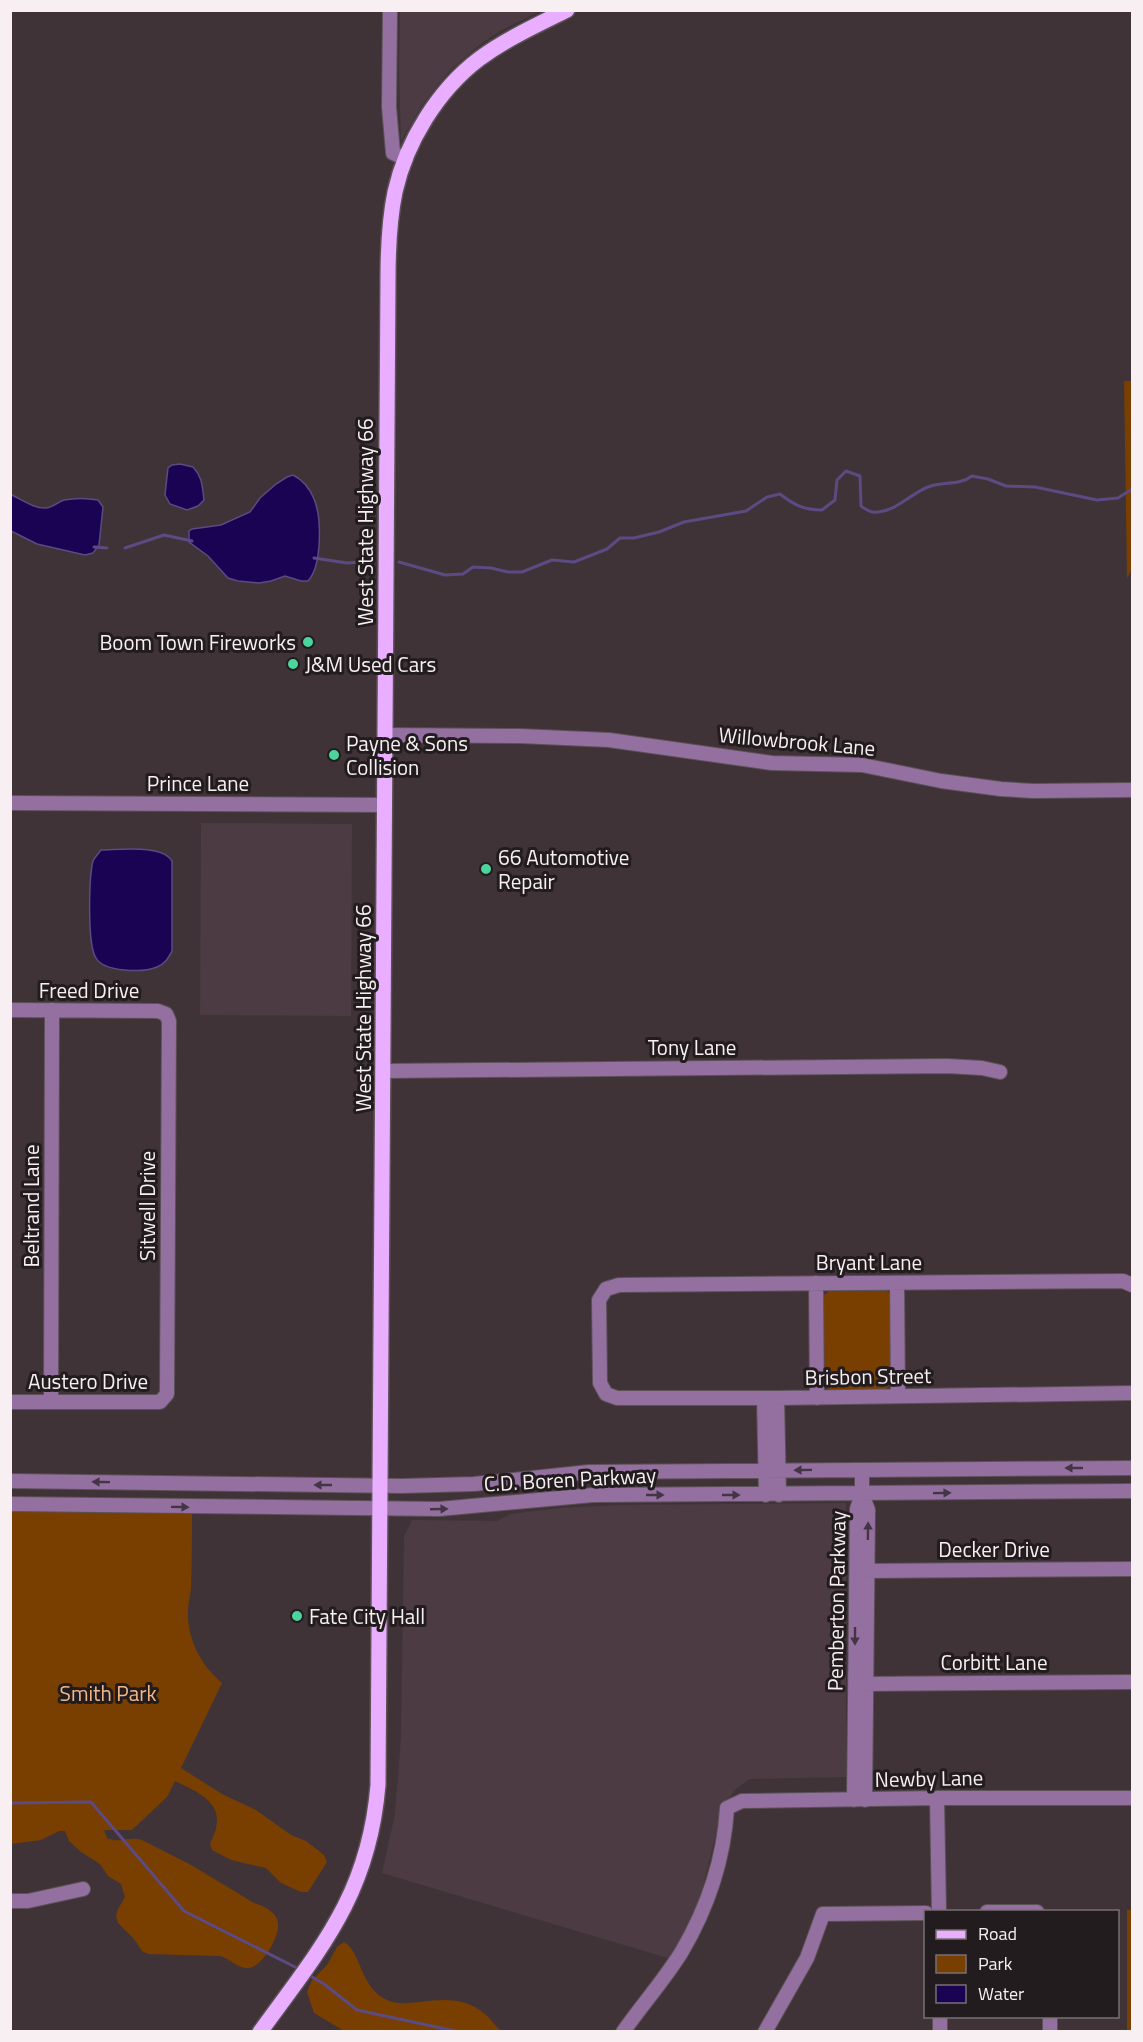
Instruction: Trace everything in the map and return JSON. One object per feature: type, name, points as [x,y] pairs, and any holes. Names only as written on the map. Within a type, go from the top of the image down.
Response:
[{"type":"main road","name":"West State Highway 66","points":[[260,2031],[327,1939],[345,1909],[366,1858],[377,1801],[382,1401],[389,237],[395,191],[412,145],[429,115],[449,88],[471,66],[508,41],[567,10]]},
{"type":"street","points":[[390,10],[389,107],[393,153],[406,159]]},
{"type":"street","name":"Willowbrook Lane","points":[[385,735],[529,736],[609,740],[772,763],[862,765],[940,781],[1000,789],[1132,790]]},
{"type":"street","name":"Prince Lane","points":[[10,803],[385,805]]},
{"type":"street","name":"Freed Drive","points":[[10,1010],[158,1011],[166,1014]]},
{"type":"street","name":"Beltrand Lane","points":[[51,1402],[52,1010]]},
{"type":"street","name":"Sitwell Drive","points":[[164,1399],[167,1394],[169,1021],[166,1014]]},
{"type":"street","name":"Tony Lane","points":[[383,1071],[947,1066],[982,1068],[1000,1072]]},
{"type":"street","name":"Bryant Lane","points":[[606,1394],[600,1383],[599,1300],[606,1289],[619,1285],[1123,1281],[1132,1286]]},
{"type":"street","points":[[816,1283],[817,1398]]},
{"type":"street","points":[[897,1283],[898,1396]]},
{"type":"street","name":"Brisbon Street","points":[[606,1394],[617,1398],[817,1398],[1132,1393]]},
{"type":"street","points":[[771,1398],[772,1495]]},
{"type":"street","name":"Austero Drive","points":[[10,1402],[160,1402],[164,1399]]},
{"type":"street","name":"C.D. Boren Parkway","points":[[10,1481],[381,1486],[474,1484],[589,1472],[1132,1468]]},
{"type":"street","name":"Pemberton Parkway","points":[[859,1800],[861,1571],[868,1510],[862,1494],[862,1470]]},
{"type":"street","points":[[233,1508],[234,1484]]},
{"type":"street","name":"C.D. Boren Parkway","points":[[10,1504],[439,1509],[593,1495],[1132,1491]]},
{"type":"street","name":"Decker Drive","points":[[861,1571],[1132,1569]]},
{"type":"street","name":"Corbitt Lane","points":[[861,1684],[1132,1682]]},
{"type":"street","points":[[937,1798],[939,1910]]},
{"type":"street","name":"Newby Lane","points":[[623,2031],[681,1953],[711,1891],[726,1825],[727,1808],[742,1801],[1132,1798]]},
{"type":"street","points":[[10,1901],[28,1901],[82,1889]]},
{"type":"street","points":[[765,2031],[807,1958],[823,1914],[924,1913]]},
{"type":"shaded area","points":[[400,10],[540,11],[500,31],[450,70],[422,105],[401,141]]},
{"type":"shaded area","points":[[201,823],[352,824],[351,1016],[200,1015]]},
{"type":"shaded area","points":[[846,1503],[846,1777],[749,1779],[735,1790],[722,1809],[698,1907],[671,1959],[382,1873],[395,1814],[401,1737],[404,1536],[412,1520],[497,1521],[510,1514],[618,1505]]},
{"type":"green space","points":[[1124,381],[1132,381],[1132,570],[1127,578]]},
{"type":"green space","points":[[830,1290],[885,1290],[890,1293],[891,1384],[885,1390],[830,1390],[825,1386],[823,1296]]},
{"type":"green space","name":"Smith Park","points":[[11,1511],[192,1513],[188,1621],[196,1650],[207,1668],[222,1683],[181,1768],[222,1794],[256,1810],[291,1835],[306,1841],[324,1855],[327,1862],[308,1892],[301,1892],[281,1883],[266,1868],[231,1860],[212,1850],[210,1843],[217,1820],[211,1803],[196,1791],[175,1781],[167,1797],[132,1830],[104,1830],[107,1838],[111,1840],[142,1840],[193,1866],[273,1913],[278,1923],[276,1935],[270,1950],[254,1966],[241,1967],[220,1956],[148,1954],[142,1951],[118,1923],[116,1916],[125,1897],[121,1884],[108,1876],[100,1864],[69,1841],[65,1831],[59,1831],[41,1840],[11,1844]]},
{"type":"green space","points":[[1127,1910],[1132,1910],[1132,2032],[1127,2031]]},
{"type":"green space","points":[[344,1942],[354,1953],[371,1987],[387,2000],[395,2003],[446,2000],[462,2002],[477,2008],[501,2031],[344,2031],[314,2013],[307,1992],[312,1980],[327,1965],[337,1947]]},
{"type":"water","points":[[180,464],[193,467],[199,475],[202,486],[204,500],[198,506],[187,510],[170,504],[165,495],[168,468]]},
{"type":"water","points":[[293,475],[303,482],[317,507],[318,553],[313,574],[308,581],[285,576],[259,583],[228,578],[208,556],[189,542],[189,531],[192,529],[221,525],[250,512],[260,498],[276,484]]},
{"type":"water","points":[[10,494],[41,508],[50,507],[68,499],[98,500],[103,507],[99,545],[93,553],[85,555],[37,544],[11,531]]},
{"type":"water","points":[[101,850],[150,850],[167,856],[172,861],[172,951],[160,966],[143,970],[115,969],[100,963],[96,958],[91,940],[90,895],[93,861]]},
{"type":"waterway","points":[[399,562],[445,575],[463,574],[473,567],[522,572],[552,560],[574,562],[607,549],[620,538],[634,538],[659,532],[684,522],[746,511],[767,497],[780,494],[800,506],[822,510],[835,500],[837,480],[846,471],[860,476],[861,506],[876,512],[892,508],[928,487],[962,481],[972,476],[1006,486],[1035,487],[1097,500],[1118,498],[1132,489]]},
{"type":"waterway","points":[[125,548],[164,535],[192,541]]},
{"type":"waterway","points":[[94,547],[107,548]]},
{"type":"waterway","points":[[314,558],[347,563],[373,561]]},
{"type":"waterway","points":[[10,1803],[91,1802],[184,1911],[299,1969]]},
{"type":"waterway","points":[[307,1974],[324,1984],[357,2010],[460,2032]]},
{"type":"place","name":"Boom Town Fireworks","points":[[308,642]]},
{"type":"place","name":"J&M Used Cars","points":[[293,664]]},
{"type":"place","name":"Payne & Sons Collision","points":[[334,755]]},
{"type":"place","name":"66 Automotive Repair","points":[[486,869]]},
{"type":"place","name":"Fate City Hall","points":[[297,1616]]}]
